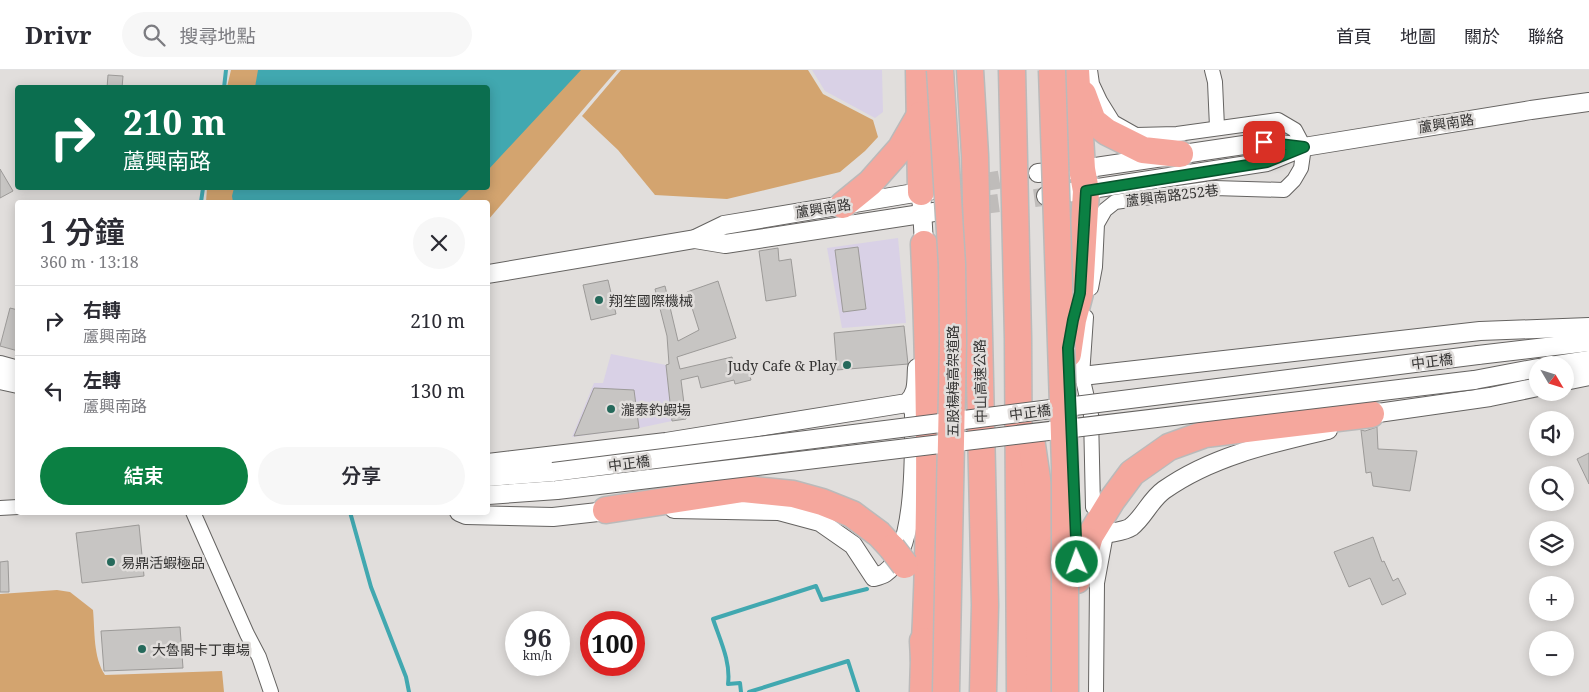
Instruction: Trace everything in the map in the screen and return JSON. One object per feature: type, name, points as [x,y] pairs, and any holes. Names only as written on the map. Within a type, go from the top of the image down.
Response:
[{"type":"highway","points":[[919,70],[922,203]]},
{"type":"highway","name":"五股楊梅高架道路","points":[[940,70],[952,264],[953,341],[946,692]]},
{"type":"highway","name":"中山高速公路","points":[[970,70],[975,155],[984,586],[983,692]]},
{"type":"highway","points":[[1012,70],[1018,338],[1020,692]]},
{"type":"highway","points":[[1052,70],[1065,466],[1065,692]]},
{"type":"highway","points":[[1082,74],[1093,121],[1107,132],[1143,150],[1180,154]]},
{"type":"highway","points":[[1076,692],[1078,580],[1068,348],[1080,293],[1084,180],[1082,74]]},
{"type":"highway","points":[[843,205],[870,183],[901,148],[920,115]]},
{"type":"highway","points":[[923,692],[930,515],[928,341],[924,244]]},
{"type":"highway","points":[[1018,338],[1039,493],[1040,692]]},
{"type":"highway","points":[[1078,580],[1090,536],[1112,500],[1132,473],[1169,447],[1206,434],[1370,414]]},
{"type":"highway","points":[[606,510],[743,490],[792,494],[822,502],[852,514],[879,534],[899,556],[919,604],[924,659]]},
{"type":"street","points":[[1212,70],[1215,82],[1217,127]]},
{"type":"street","points":[[1082,74],[1092,84],[1113,122],[1136,135],[1177,134],[1278,120],[1295,130],[1304,147]]},
{"type":"street","name":"蘆興南路","points":[[1038,173],[1084,180],[1267,162],[1304,147],[1589,102]]},
{"type":"street","name":"蘆興南路","points":[[1043,197],[1084,180],[1180,154],[1264,142],[1304,147]]},
{"type":"street","name":"蘆興南路252巷","points":[[1092,507],[1091,416],[1082,376],[1085,324],[1095,267],[1097,224],[1105,210],[1115,202],[1214,188],[1284,190],[1294,180],[1301,168],[1304,147]]},
{"type":"street","name":"蘆興南路","points":[[694,239],[725,244],[922,203],[955,187]]},
{"type":"street","points":[[490,462],[666,442],[907,403],[915,392],[918,356],[916,321],[924,244],[922,203]]},
{"type":"street","name":"蘆興南路","points":[[490,274],[694,239],[724,225],[843,205],[922,203],[954,209]]},
{"type":"street","points":[[1082,376],[1480,331],[1589,327]]},
{"type":"street","name":"中正橋","points":[[490,477],[553,472],[1589,342]]},
{"type":"street","points":[[1574,362],[1589,360]]},
{"type":"street","points":[[0,365],[15,369]]},
{"type":"street","name":"中正橋","points":[[490,495],[557,490],[1474,380],[1529,370]]},
{"type":"street","points":[[1574,379],[1589,376]]},
{"type":"street","points":[[0,380],[15,385]]},
{"type":"street","points":[[0,390],[15,387]]},
{"type":"street","points":[[1096,692],[1098,583],[1106,534],[1130,528],[1151,502],[1164,490],[1199,470],[1269,444],[1350,424],[1370,414],[1490,397],[1529,389]]},
{"type":"street","points":[[490,515],[553,516],[606,510],[668,509],[779,511],[820,522],[853,545],[874,577],[885,574],[893,565],[904,543],[910,519],[914,460],[914,414],[912,407],[907,403]]},
{"type":"street","points":[[0,508],[15,507]]},
{"type":"street","points":[[194,515],[259,657],[271,692]]},
{"type":"shaded area","points":[[231,70],[617,70],[490,218],[490,200],[206,200],[207,190],[490,190],[490,85],[227,85]]},
{"type":"shaded area","points":[[621,70],[808,70],[823,94],[873,120],[878,137],[840,172],[727,199],[655,195],[618,150],[582,116]]},
{"type":"shaded area","points":[[812,70],[882,70],[883,112],[875,118],[825,91]]},
{"type":"shaded area","points":[[898,238],[906,323],[842,328],[827,248]]},
{"type":"shaded area","points":[[611,354],[666,365],[672,421],[639,428],[572,437],[594,383],[603,383]]},
{"type":"shaded area","points":[[57,590],[70,592],[93,610],[96,652],[105,675],[222,671],[224,692],[0,692],[0,594]]},
{"type":"water","points":[[258,70],[581,70],[490,168],[490,85],[255,85]]},
{"type":"water","points":[[234,190],[469,190],[459,200],[233,200]]},
{"type":"building","points":[[108,75],[123,76],[122,85],[107,85]]},
{"type":"building","points":[[0,169],[13,191],[0,198]]},
{"type":"building","points":[[858,247],[866,309],[843,312],[835,250]]},
{"type":"building","points":[[778,248],[779,261],[791,259],[796,296],[766,301],[759,251]]},
{"type":"building","name":"翔笙國際機械","points":[[608,280],[616,314],[591,320],[583,285]]},
{"type":"building","points":[[718,281],[736,338],[677,357],[680,369],[732,357],[735,369],[747,366],[751,380],[735,384],[734,380],[701,388],[698,376],[681,380],[686,419],[672,421],[666,365],[669,364],[667,336],[655,289],[665,286],[678,341],[699,330],[687,292]]},
{"type":"building","points":[[10,308],[15,309],[15,350],[0,346]]},
{"type":"building","points":[[904,326],[908,364],[837,370],[834,333]]},
{"type":"building","name":"瀧泰釣蝦場","points":[[594,388],[634,390],[639,428],[574,436]]},
{"type":"building","points":[[1377,427],[1378,449],[1417,451],[1410,491],[1373,486],[1371,472],[1366,473],[1361,430],[1365,431]]},
{"type":"building","points":[[1589,453],[1589,484],[1577,459]]},
{"type":"building","name":"易鼎活蝦極品","points":[[139,525],[144,576],[82,583],[76,533]]},
{"type":"building","points":[[1373,537],[1382,562],[1384,561],[1393,581],[1398,578],[1406,594],[1382,605],[1370,578],[1349,587],[1334,552]]},
{"type":"building","points":[[8,561],[9,592],[0,592],[0,562]]},
{"type":"building","name":"大魯閣卡丁車場","points":[[180,627],[183,668],[104,671],[101,631]]},
{"type":"waterway","points":[[224,85],[226,70]]},
{"type":"waterway","points":[[201,200],[203,190]]},
{"type":"waterway","points":[[351,515],[371,587],[406,677],[409,692]]},
{"type":"waterway","points":[[741,692],[740,683],[728,684],[729,676],[726,659],[713,619],[816,586],[822,600],[867,589]]},
{"type":"waterway","points":[[749,692],[848,661],[858,692]]},
{"type":"tunnel","points":[[955,187],[1038,173]]},
{"type":"tunnel","points":[[954,209],[1043,197]]},
{"type":"place","name":"翔笙國際機械","points":[[599,300]]},
{"type":"place","name":"Judy Cafe & Play","points":[[847,365]]},
{"type":"place","name":"瀧泰釣蝦場","points":[[611,409]]},
{"type":"place","name":"易鼎活蝦極品","points":[[111,562]]},
{"type":"place","name":"大魯閣卡丁車場","points":[[142,649]]},
{"type":"route","points":[[1077,562],[1068,348],[1080,293],[1086,191],[1267,162],[1304,147],[1264,142]]}]
